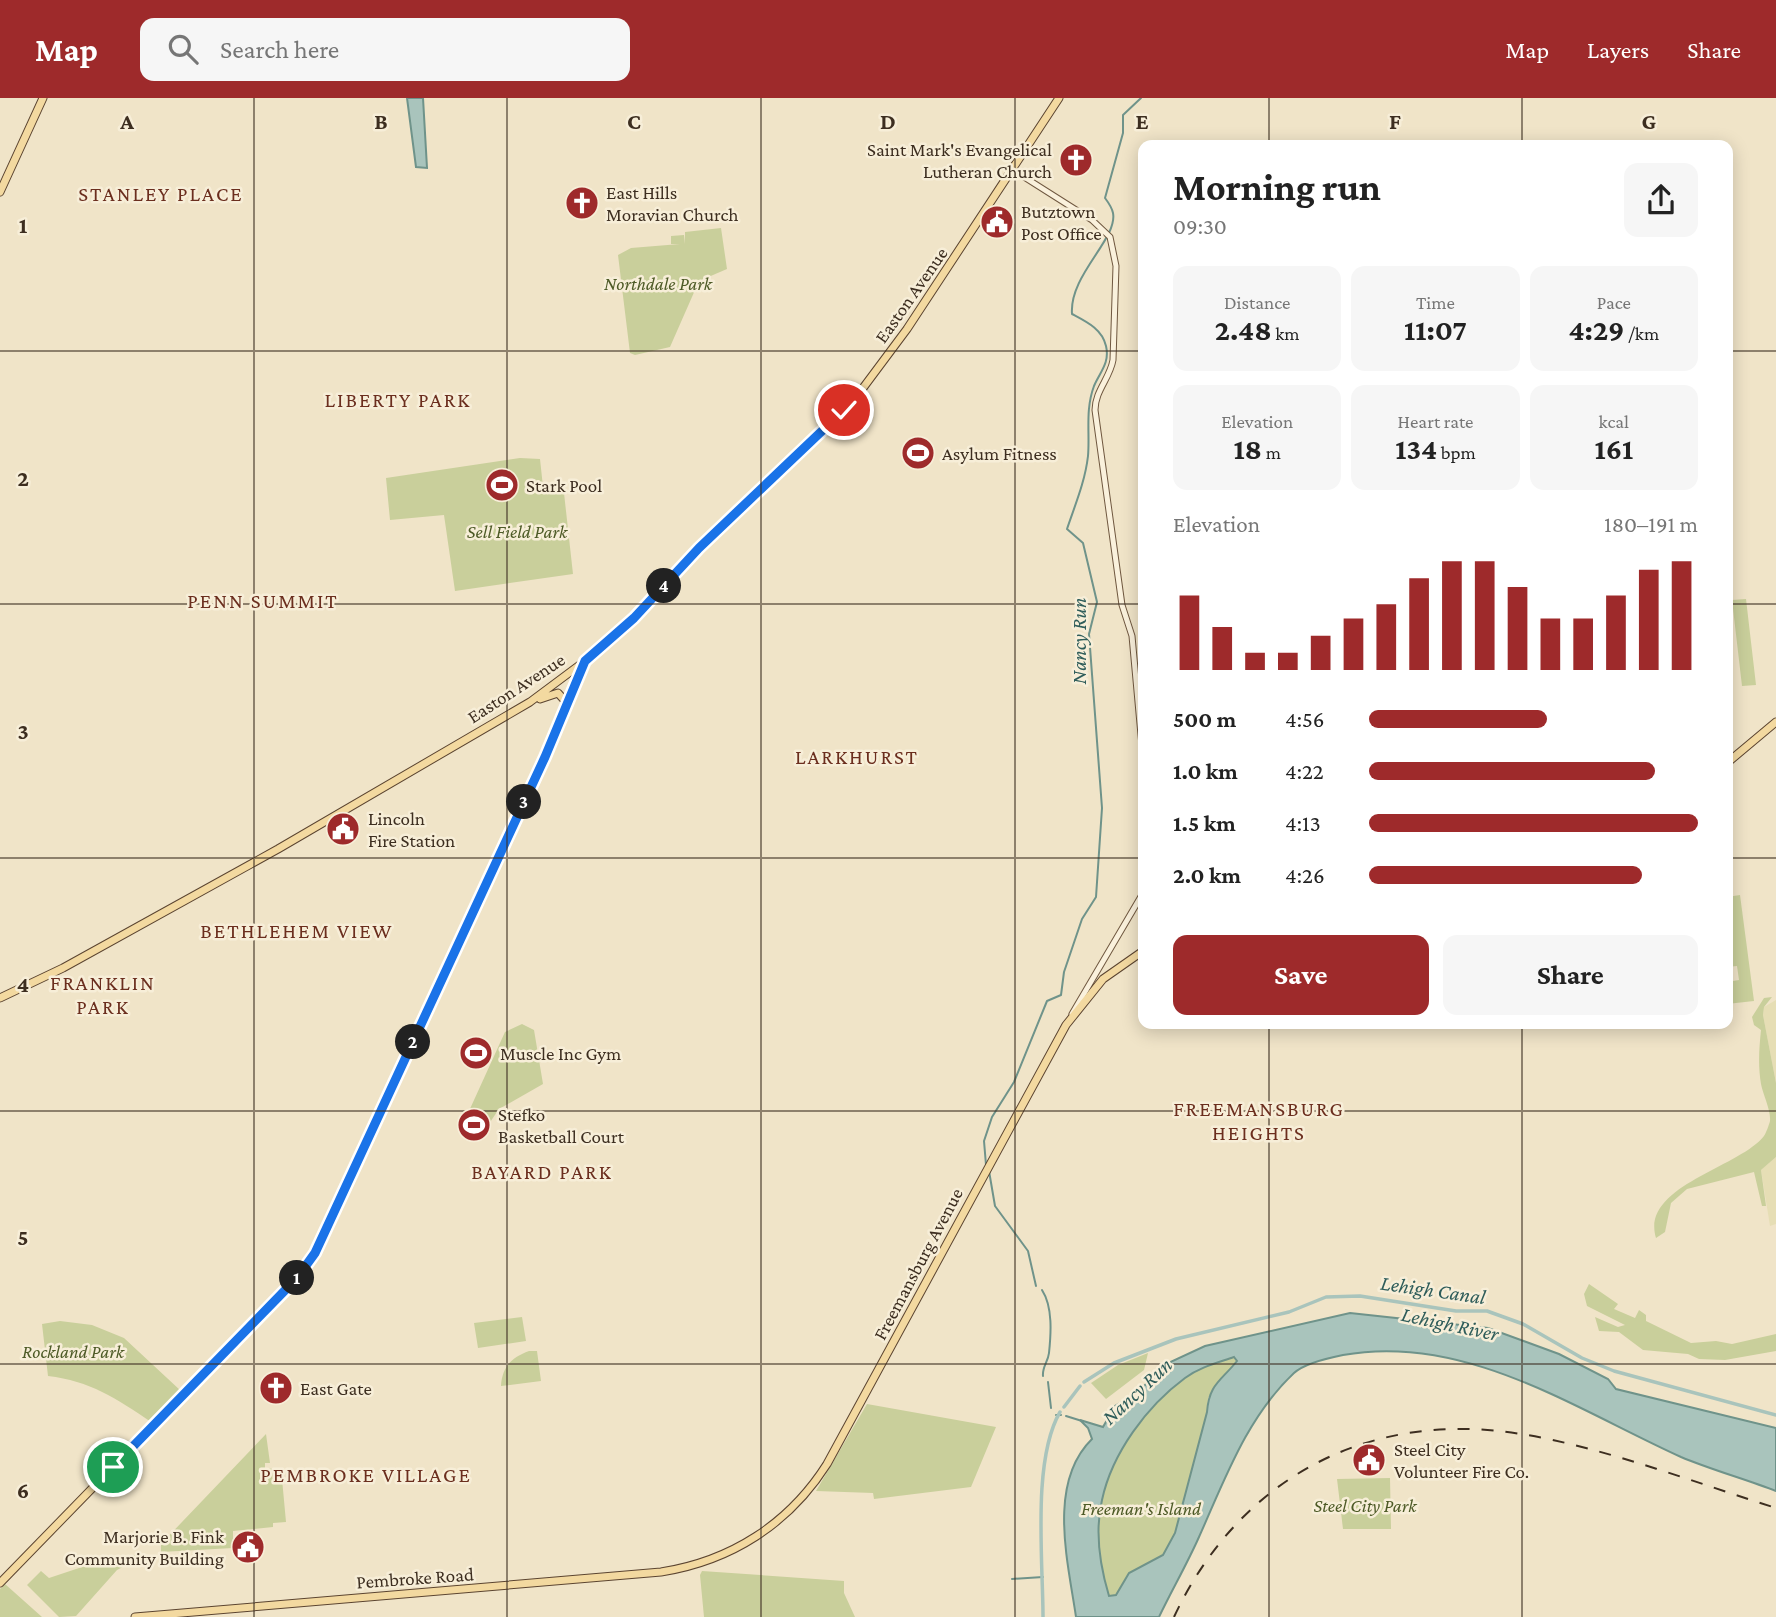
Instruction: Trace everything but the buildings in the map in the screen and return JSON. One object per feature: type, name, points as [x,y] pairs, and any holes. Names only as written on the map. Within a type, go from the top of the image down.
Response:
[{"type":"main road","points":[[0,192],[43,98]]},
{"type":"main road","name":"Easton Avenue","points":[[0,998],[63,968],[278,849],[530,702],[585,661],[634,618],[699,548],[847,407],[907,329],[1059,98]]},
{"type":"main road","points":[[1013,170],[1110,237],[1116,266],[1113,359],[1110,374],[1096,397],[1095,410],[1122,605],[1132,636],[1138,702]]},
{"type":"main road","points":[[563,715],[566,702],[585,661]]},
{"type":"main road","points":[[0,1583],[309,1263],[587,667],[585,661]]},
{"type":"main road","points":[[530,702],[554,693],[563,695],[566,702]]},
{"type":"main road","points":[[1733,758],[1776,722]]},
{"type":"main road","points":[[1066,1025],[1097,966],[1138,904]]},
{"type":"main road","name":"Freemansburg Avenue","points":[[696,1564],[753,1540],[789,1512],[817,1481],[1066,1025],[1103,979],[1138,954]]},
{"type":"main road","name":"Pembroke Road","points":[[135,1617],[564,1582],[696,1564]]},
{"type":"shaded area","points":[[1776,1000],[1776,1083],[1763,1015],[1764,1007]]},
{"type":"shaded area","points":[[1776,1157],[1776,1224],[1770,1226],[1761,1170]]},
{"type":"green space","name":"Northdale Park","points":[[721,228],[727,269],[699,281],[670,347],[635,355],[630,353],[618,255],[631,248],[680,244],[671,244],[671,236],[684,235],[685,244],[685,232]]},
{"type":"green space","name":"Sell Field Park","points":[[520,458],[540,459],[543,487],[563,484],[573,574],[455,591],[444,515],[390,520],[386,478]]},
{"type":"green space","points":[[1746,599],[1756,685],[1742,686],[1733,600]]},
{"type":"green space","points":[[1740,895],[1754,1001],[1733,1003],[1733,981],[1739,980],[1737,966],[1733,966],[1733,896]]},
{"type":"green space","points":[[1772,997],[1764,1007],[1763,1015],[1776,1083],[1776,1157],[1761,1170],[1766,1206],[1762,1206],[1754,1172],[1687,1189],[1671,1203],[1665,1232],[1656,1238],[1655,1220],[1663,1205],[1677,1191],[1752,1147],[1766,1133],[1770,1117],[1760,1077],[1761,1030],[1754,1025],[1752,1017],[1764,998]]},
{"type":"green space","name":"BAYARD PARK","points":[[522,1024],[534,1030],[543,1084],[499,1109],[478,1140],[459,1133],[505,1032]]},
{"type":"green space","points":[[1589,1284],[1618,1304],[1614,1309],[1635,1318],[1639,1310],[1646,1315],[1646,1321],[1691,1343],[1716,1341],[1732,1344],[1776,1334],[1776,1351],[1725,1360],[1699,1359],[1688,1354],[1643,1350],[1619,1332],[1599,1331],[1595,1317],[1618,1327],[1625,1325],[1587,1306],[1584,1294]]},
{"type":"green space","points":[[522,1317],[526,1341],[478,1348],[474,1323]]},
{"type":"green space","name":"Rockland Park","points":[[60,1321],[92,1325],[124,1338],[181,1391],[151,1422],[90,1386],[48,1376],[42,1324]]},
{"type":"green space","points":[[529,1351],[537,1351],[541,1381],[501,1386],[503,1373],[509,1364]]},
{"type":"green space","points":[[1148,1353],[1144,1370],[1106,1399],[1091,1383],[1118,1365]]},
{"type":"green space","name":"Freeman's Island","points":[[1234,1357],[1237,1360],[1208,1398],[1207,1412],[1175,1533],[1163,1555],[1129,1573],[1116,1595],[1108,1596],[1103,1573],[1099,1524],[1102,1500],[1114,1465],[1133,1432],[1171,1389],[1197,1371]]},
{"type":"green space","points":[[867,1404],[996,1427],[971,1487],[874,1499],[873,1493],[816,1491]]},
{"type":"green space","points":[[266,1434],[270,1463],[265,1463],[265,1469],[281,1468],[286,1522],[273,1523],[273,1527],[233,1531],[233,1548],[161,1552],[161,1544]]},
{"type":"green space","name":"Steel City Park","points":[[1390,1478],[1391,1529],[1343,1529],[1337,1479]]},
{"type":"green space","points":[[146,1555],[117,1570],[76,1616],[59,1617],[27,1585],[41,1571],[49,1578],[115,1556]]},
{"type":"green space","points":[[702,1571],[844,1581],[844,1593],[855,1617],[704,1617],[700,1575]]},
{"type":"green space","points":[[5,1584],[42,1617],[0,1617],[0,1589]]},
{"type":"water","points":[[407,98],[423,98],[427,168],[416,167]]},
{"type":"water","name":"Lehigh River","points":[[1350,1313],[1488,1328],[1559,1354],[1608,1379],[1616,1389],[1776,1428],[1776,1491],[1681,1457],[1560,1398],[1476,1365],[1432,1355],[1388,1351],[1343,1355],[1317,1361],[1299,1369],[1277,1390],[1263,1409],[1228,1471],[1159,1617],[1076,1617],[1064,1524],[1069,1478],[1078,1457],[1092,1439],[1088,1428],[1080,1420],[1103,1427],[1115,1406],[1138,1392],[1166,1364],[1205,1346]],"holes":[[[1234,1357],[1237,1361],[1210,1395],[1175,1533],[1163,1555],[1129,1573],[1116,1595],[1109,1596],[1100,1548],[1100,1512],[1107,1482],[1123,1448],[1157,1402],[1185,1378],[1203,1368]]]},
{"type":"waterway","name":"Nancy Run","points":[[986,1165],[984,1141],[992,1117],[1014,1082],[1047,1001],[1061,995],[1064,972],[1082,919],[1096,897],[1102,808],[1089,634],[1097,602],[1083,543],[1067,529],[1087,466],[1091,395],[1106,362],[1107,352],[1104,340],[1097,331],[1072,314],[1078,285],[1113,223],[1112,211],[1105,198],[1123,133],[1123,115],[1141,98]]},
{"type":"waterway","name":"Nancy Run","points":[[989,1171],[995,1206],[1028,1251],[1036,1286]]},
{"type":"waterway","name":"Nancy Run","points":[[1042,1290],[1050,1312],[1051,1329],[1043,1376]]},
{"type":"waterway","name":"Lehigh Canal","points":[[1084,1382],[1114,1363],[1176,1339],[1289,1312],[1326,1297],[1360,1296],[1456,1311],[1487,1311],[1523,1324],[1582,1358],[1614,1371],[1776,1415]]},
{"type":"waterway","name":"Nancy Run","points":[[1048,1382],[1051,1408]]},
{"type":"waterway","name":"Lehigh Canal","points":[[1064,1407],[1080,1386]]},
{"type":"waterway","name":"Lehigh Canal","points":[[1043,1617],[1042,1483],[1051,1432],[1060,1412]]},
{"type":"waterway","name":"Nancy Run","points":[[1056,1415],[1061,1415]]},
{"type":"waterway","name":"Nancy Run","points":[[1066,1416],[1082,1421]]},
{"type":"waterway","points":[[1012,1579],[1043,1577]]},
{"type":"railway","points":[[1174,1617],[1201,1568],[1234,1526],[1272,1491],[1315,1464],[1362,1444],[1412,1432],[1465,1429],[1552,1440],[1649,1466],[1776,1508]]},
{"type":"place","name":"Saint Mark's Evangelical Lutheran Church","points":[[1076,160]]},
{"type":"place","name":"East Hills Moravian Church","points":[[582,203]]},
{"type":"place","name":"Butztown Post Office","points":[[997,222]]},
{"type":"place","name":"Asylum Fitness","points":[[918,453]]},
{"type":"place","name":"Stark Pool","points":[[502,485]]},
{"type":"place","name":"Lincoln Fire Station","points":[[343,829]]},
{"type":"place","name":"Muscle Inc Gym","points":[[476,1053]]},
{"type":"place","name":"Stefko Basketball Court","points":[[474,1125]]},
{"type":"place","name":"East Gate","points":[[276,1388]]},
{"type":"place","name":"Steel City Volunteer Fire Co.","points":[[1369,1460]]},
{"type":"place","name":"Marjorie B. Fink Community Building","points":[[248,1547]]},
{"type":"district","name":"STANLEY PLACE","points":[[161,194]]},
{"type":"district","name":"LIBERTY PARK","points":[[398,400]]},
{"type":"district","name":"PENN SUMMIT","points":[[263,601]]},
{"type":"district","name":"LARKHURST","points":[[857,757]]},
{"type":"district","name":"BETHLEHEM VIEW","points":[[297,931]]},
{"type":"district","name":"FRANKLIN PARK","points":[[103,995]]},
{"type":"district","name":"FREEMANSBURG HEIGHTS","points":[[1259,1121]]},
{"type":"district","name":"BAYARD PARK","points":[[542,1172]]},
{"type":"district","name":"PEMBROKE VILLAGE","points":[[366,1475]]},
{"type":"route","points":[[113,1467],[297,1278],[315,1253],[545,757],[585,661],[634,618],[699,548],[844,410]]}]
